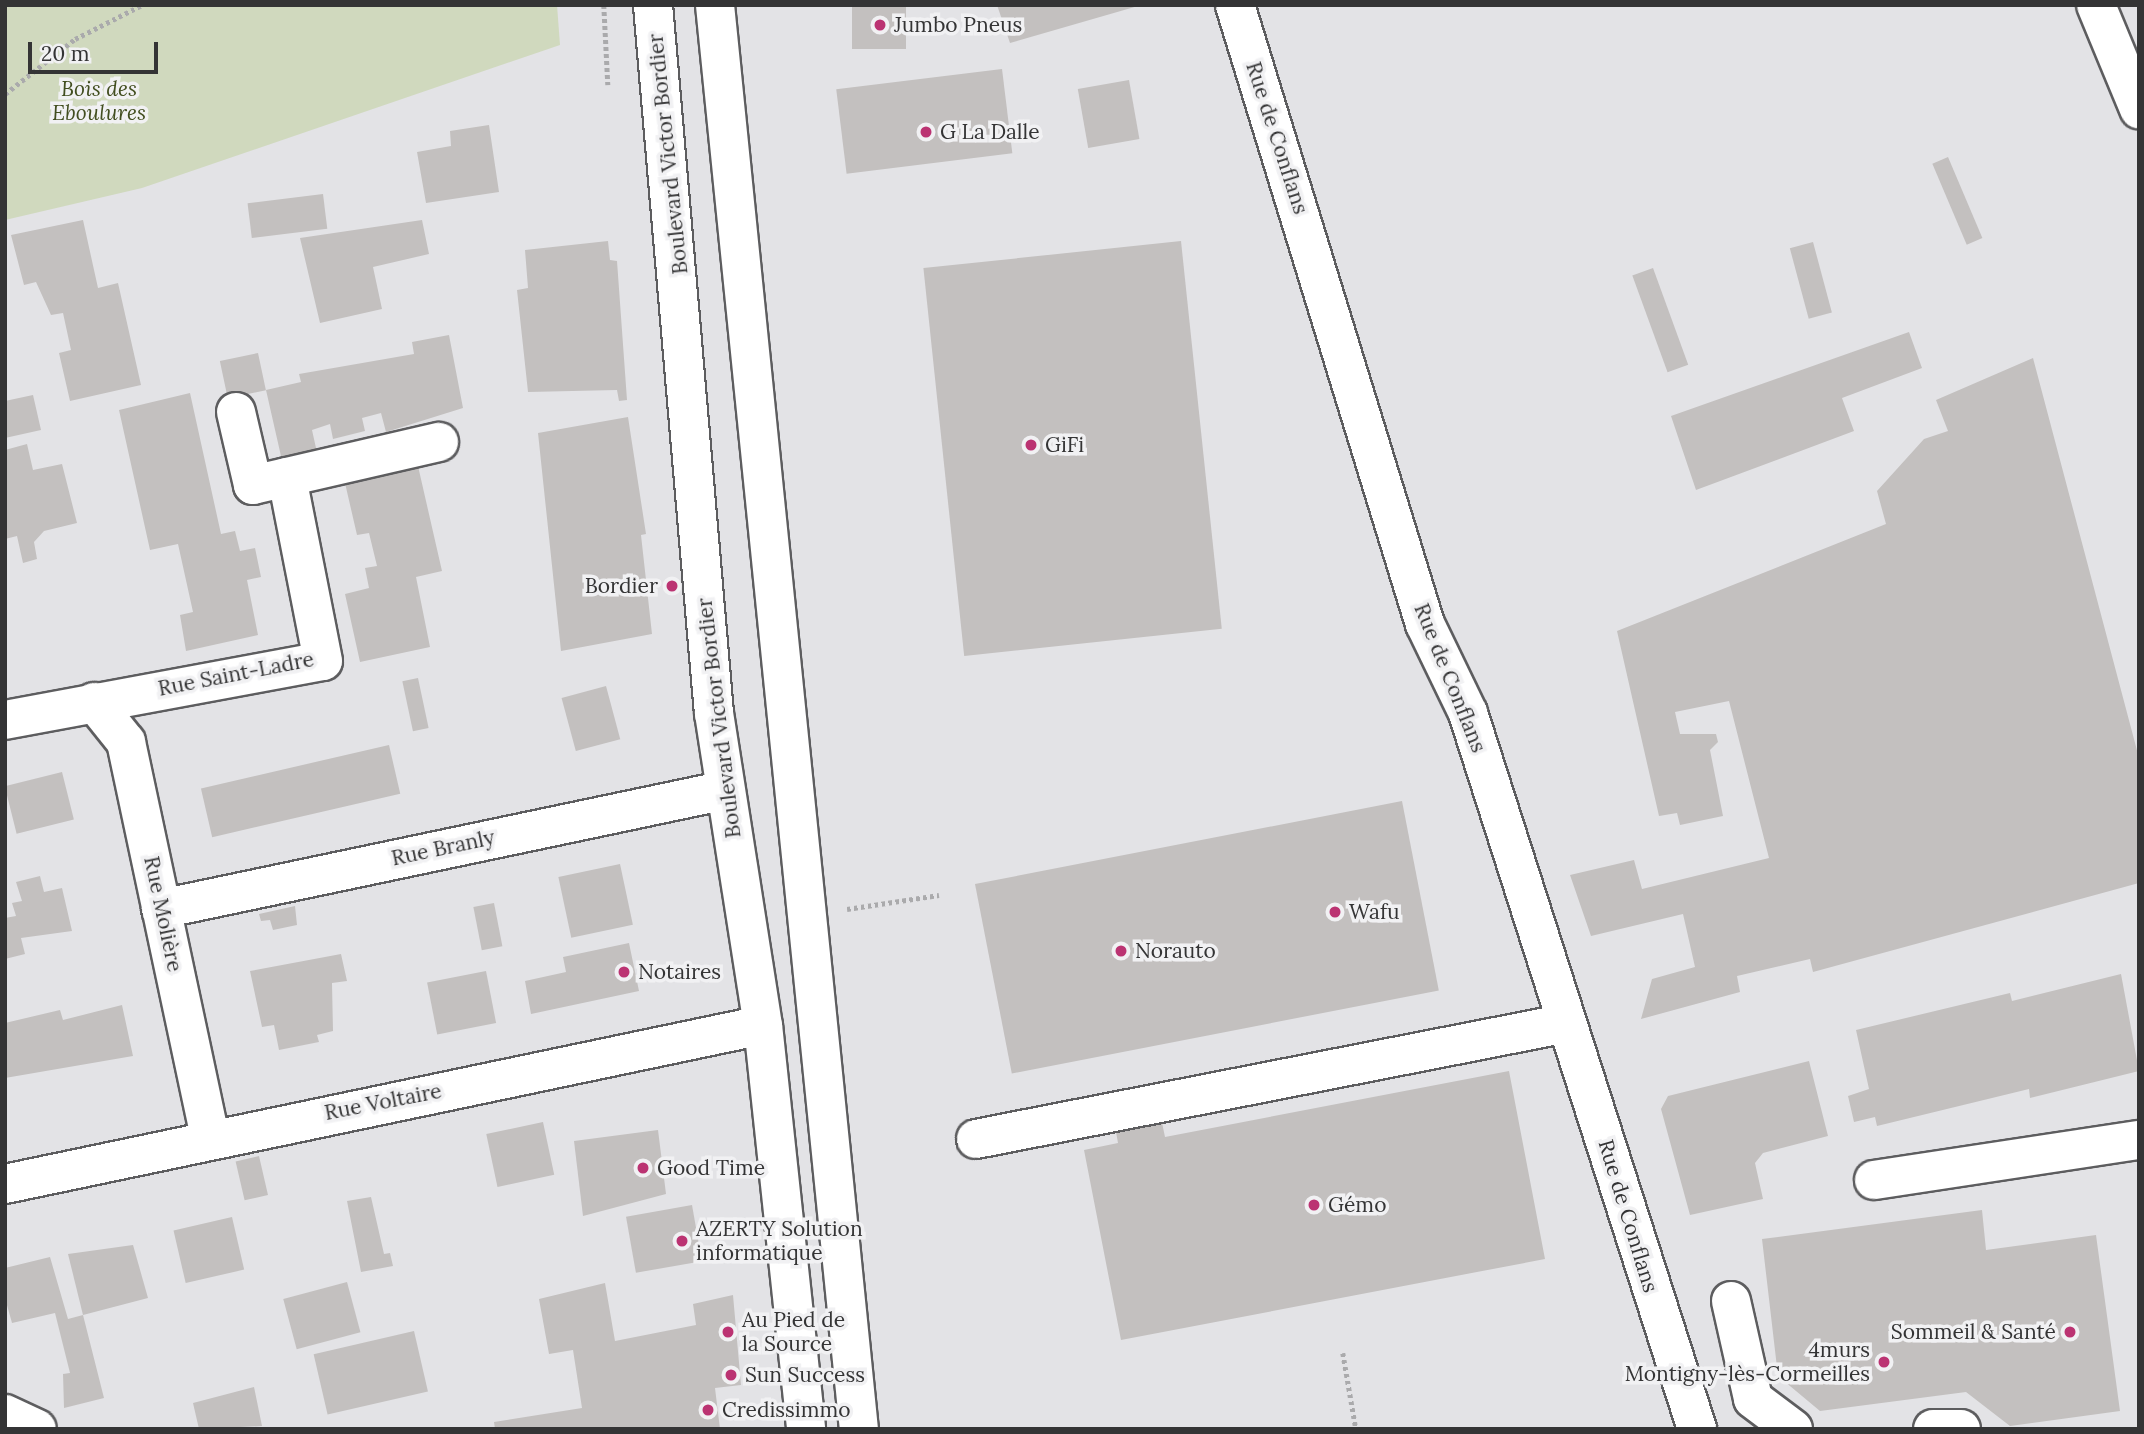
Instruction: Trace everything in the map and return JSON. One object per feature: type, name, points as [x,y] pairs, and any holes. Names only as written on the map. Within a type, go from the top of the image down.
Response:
[{"type":"main road","name":"Boulevard Victor Bordier","points":[[653,5],[726,790],[763,1025],[806,1429]]},
{"type":"main road","points":[[715,5],[859,1429]]},
{"type":"main road","name":"Rue de Conflans","points":[[1235,5],[1425,624],[1468,713],[1698,1429]]},
{"type":"main road","points":[[2096,5],[2139,109]]},
{"type":"main road","points":[[236,412],[253,485],[439,442]]},
{"type":"main road","name":"Rue Saint-Ladre","points":[[94,702],[323,661],[287,477]]},
{"type":"main road","points":[[5,720],[94,702]]},
{"type":"main road","name":"Rue Molière","points":[[94,702],[126,742],[210,1138]]},
{"type":"main road","name":"Rue Branly","points":[[161,909],[726,790]]},
{"type":"main road","points":[[976,1139],[1567,1023]]},
{"type":"main road","name":"Rue Voltaire","points":[[5,1184],[210,1138],[763,1025]]},
{"type":"main road","points":[[1874,1180],[2139,1140]]},
{"type":"main road","points":[[1731,1301],[1753,1399],[1793,1429]]},
{"type":"main road","points":[[5,1414],[37,1429]]},
{"type":"main road","points":[[1933,1429],[1961,1429]]},
{"type":"path","points":[[5,93],[75,39],[142,5]]},
{"type":"path","points":[[604,5],[608,85]]},
{"type":"path","points":[[808,915],[939,895]]},
{"type":"path","points":[[1343,1353],[1356,1429]]},
{"type":"green space","name":"Bois des Eboulures","points":[[5,5],[557,5],[560,45],[142,188],[5,220]]},
{"type":"building","name":"Jumbo Pneus","points":[[852,5],[906,5],[906,49],[852,49]]},
{"type":"building","points":[[997,5],[1138,5],[1138,6],[1010,43]]},
{"type":"building","name":"G La Dalle","points":[[1002,69],[1012,153],[847,174],[836,89]]},
{"type":"building","points":[[1129,80],[1139,139],[1088,148],[1078,89]]},
{"type":"building","points":[[489,125],[499,192],[426,203],[417,152],[451,146],[450,131]]},
{"type":"building","points":[[1948,157],[1982,238],[1967,245],[1932,164]]},
{"type":"building","points":[[323,194],[327,229],[252,238],[248,203]]},
{"type":"building","points":[[83,220],[98,288],[118,283],[141,385],[70,401],[59,353],[71,350],[63,313],[51,315],[36,282],[24,285],[11,235]]},
{"type":"building","points":[[422,220],[429,254],[373,267],[382,309],[320,323],[300,238]]},
{"type":"building","points":[[608,241],[610,260],[617,261],[627,400],[619,401],[617,390],[528,392],[517,290],[528,288],[525,250]]},
{"type":"building","points":[[1181,241],[1222,629],[964,656],[923,268]]},
{"type":"building","points":[[1813,242],[1832,313],[1809,319],[1790,248]]},
{"type":"building","points":[[1653,268],[1688,365],[1668,372],[1632,276]]},
{"type":"building","points":[[1909,332],[1922,368],[1842,398],[1854,431],[1696,490],[1671,416]]},
{"type":"building","points":[[449,335],[463,408],[386,432],[381,413],[362,418],[365,431],[333,439],[330,424],[312,430],[318,457],[283,465],[266,390],[301,382],[299,374],[414,354],[412,342]]},
{"type":"building","points":[[258,353],[266,390],[228,398],[220,361]]},
{"type":"building","points":[[2033,358],[2139,758],[2139,883],[1813,972],[1810,959],[1737,976],[1740,992],[1641,1019],[1652,979],[1695,967],[1683,914],[1591,936],[1570,875],[1634,860],[1642,889],[1769,858],[1729,701],[1675,712],[1680,734],[1716,734],[1718,742],[1710,750],[1723,816],[1680,825],[1677,813],[1659,816],[1617,631],[1886,524],[1877,491],[1924,439],[1948,431],[1936,400]]},
{"type":"building","points":[[190,393],[221,534],[235,531],[240,551],[255,548],[261,577],[247,580],[258,635],[186,651],[180,615],[193,612],[178,544],[150,550],[119,410]]},
{"type":"building","points":[[33,395],[41,430],[5,438],[5,401]]},
{"type":"building","points":[[628,417],[646,534],[641,535],[652,634],[561,651],[538,433]]},
{"type":"building","points":[[27,444],[33,470],[62,464],[77,523],[44,531],[34,542],[37,559],[23,563],[17,536],[5,539],[5,450]]},
{"type":"building","points":[[418,466],[442,571],[416,577],[430,647],[360,662],[345,594],[369,588],[365,568],[377,566],[369,533],[357,535],[345,483]]},
{"type":"building","points":[[418,678],[429,728],[413,731],[402,681]]},
{"type":"building","points":[[606,686],[620,739],[576,751],[562,698]]},
{"type":"building","points":[[389,745],[400,794],[212,837],[201,788]]},
{"type":"building","points":[[62,772],[74,820],[17,834],[5,786]]},
{"type":"building","points":[[1402,801],[1439,990],[1012,1073],[975,884]]},
{"type":"building","points":[[620,864],[633,925],[571,938],[558,877]]},
{"type":"building","points":[[40,876],[44,892],[62,888],[72,931],[21,938],[25,954],[5,959],[5,918],[16,916],[12,903],[22,901],[16,882]]},
{"type":"building","points":[[494,903],[502,946],[482,950],[473,907]]},
{"type":"building","points":[[295,906],[297,925],[273,930],[270,920],[261,921],[259,914]]},
{"type":"building","points":[[629,943],[639,991],[531,1014],[525,981],[566,972],[563,957]]},
{"type":"building","points":[[341,954],[347,981],[332,983],[333,1031],[317,1035],[319,1042],[279,1050],[274,1025],[262,1027],[250,971]]},
{"type":"building","points":[[486,971],[496,1023],[437,1034],[427,982]]},
{"type":"building","points":[[2121,974],[2139,1071],[2030,1098],[2029,1089],[1877,1126],[1875,1117],[1854,1122],[1848,1096],[1869,1089],[1856,1030],[2010,993],[2012,1001]]},
{"type":"building","points":[[122,1005],[133,1056],[5,1078],[5,1023],[60,1010],[63,1020]]},
{"type":"building","points":[[1809,1061],[1828,1136],[1763,1153],[1755,1163],[1763,1199],[1690,1215],[1661,1109],[1668,1096]]},
{"type":"building","name":"Gémo","points":[[1509,1071],[1545,1259],[1121,1340],[1084,1150],[1118,1143],[1114,1121],[1160,1113],[1165,1137]]},
{"type":"building","points":[[543,1122],[554,1175],[497,1187],[486,1134]]},
{"type":"building","points":[[658,1130],[666,1194],[583,1216],[574,1141]]},
{"type":"building","points":[[259,1156],[268,1195],[245,1200],[236,1161]]},
{"type":"building","points":[[371,1197],[384,1254],[390,1253],[393,1266],[361,1272],[347,1201]]},
{"type":"building","points":[[692,1205],[702,1261],[636,1273],[626,1217]]},
{"type":"building","points":[[1982,1210],[1986,1250],[2096,1235],[2120,1411],[2010,1426],[1966,1392],[1820,1411],[1778,1376],[1762,1239]]},
{"type":"building","points":[[232,1217],[244,1270],[186,1283],[174,1230]]},
{"type":"building","points":[[133,1245],[148,1298],[83,1315],[68,1254]]},
{"type":"building","points":[[50,1257],[68,1319],[83,1315],[104,1398],[64,1408],[63,1374],[70,1373],[55,1313],[12,1323],[5,1298],[5,1268]]},
{"type":"building","points":[[347,1282],[360,1332],[297,1349],[283,1299]]},
{"type":"building","points":[[605,1283],[615,1341],[696,1325],[693,1304],[733,1295],[741,1385],[715,1388],[720,1429],[495,1429],[494,1422],[582,1408],[573,1350],[549,1354],[539,1299]]},
{"type":"building","points":[[414,1331],[428,1391],[328,1415],[314,1354]]},
{"type":"building","points":[[254,1387],[262,1426],[199,1429],[193,1403]]},
{"type":"place","name":"Jumbo Pneus","points":[[880,25]]},
{"type":"place","name":"G La Dalle","points":[[926,132]]},
{"type":"place","name":"GiFi","points":[[1031,445]]},
{"type":"place","name":"Bordier","points":[[672,586]]},
{"type":"place","name":"Wafu","points":[[1335,912]]},
{"type":"place","name":"Norauto","points":[[1121,951]]},
{"type":"place","name":"Notaires","points":[[624,972]]},
{"type":"place","name":"Good Time","points":[[643,1168]]},
{"type":"place","name":"Gémo","points":[[1314,1205]]},
{"type":"place","name":"AZERTY Solution informatique","points":[[682,1241]]},
{"type":"place","name":"Au Pied de la Source","points":[[728,1332]]},
{"type":"place","name":"Sommeil & Santé","points":[[2070,1332]]},
{"type":"place","name":"4murs Montigny-lès-Cormeilles","points":[[1884,1362]]},
{"type":"place","name":"Sun Success","points":[[731,1375]]},
{"type":"place","name":"Credissimmo","points":[[708,1410]]}]
